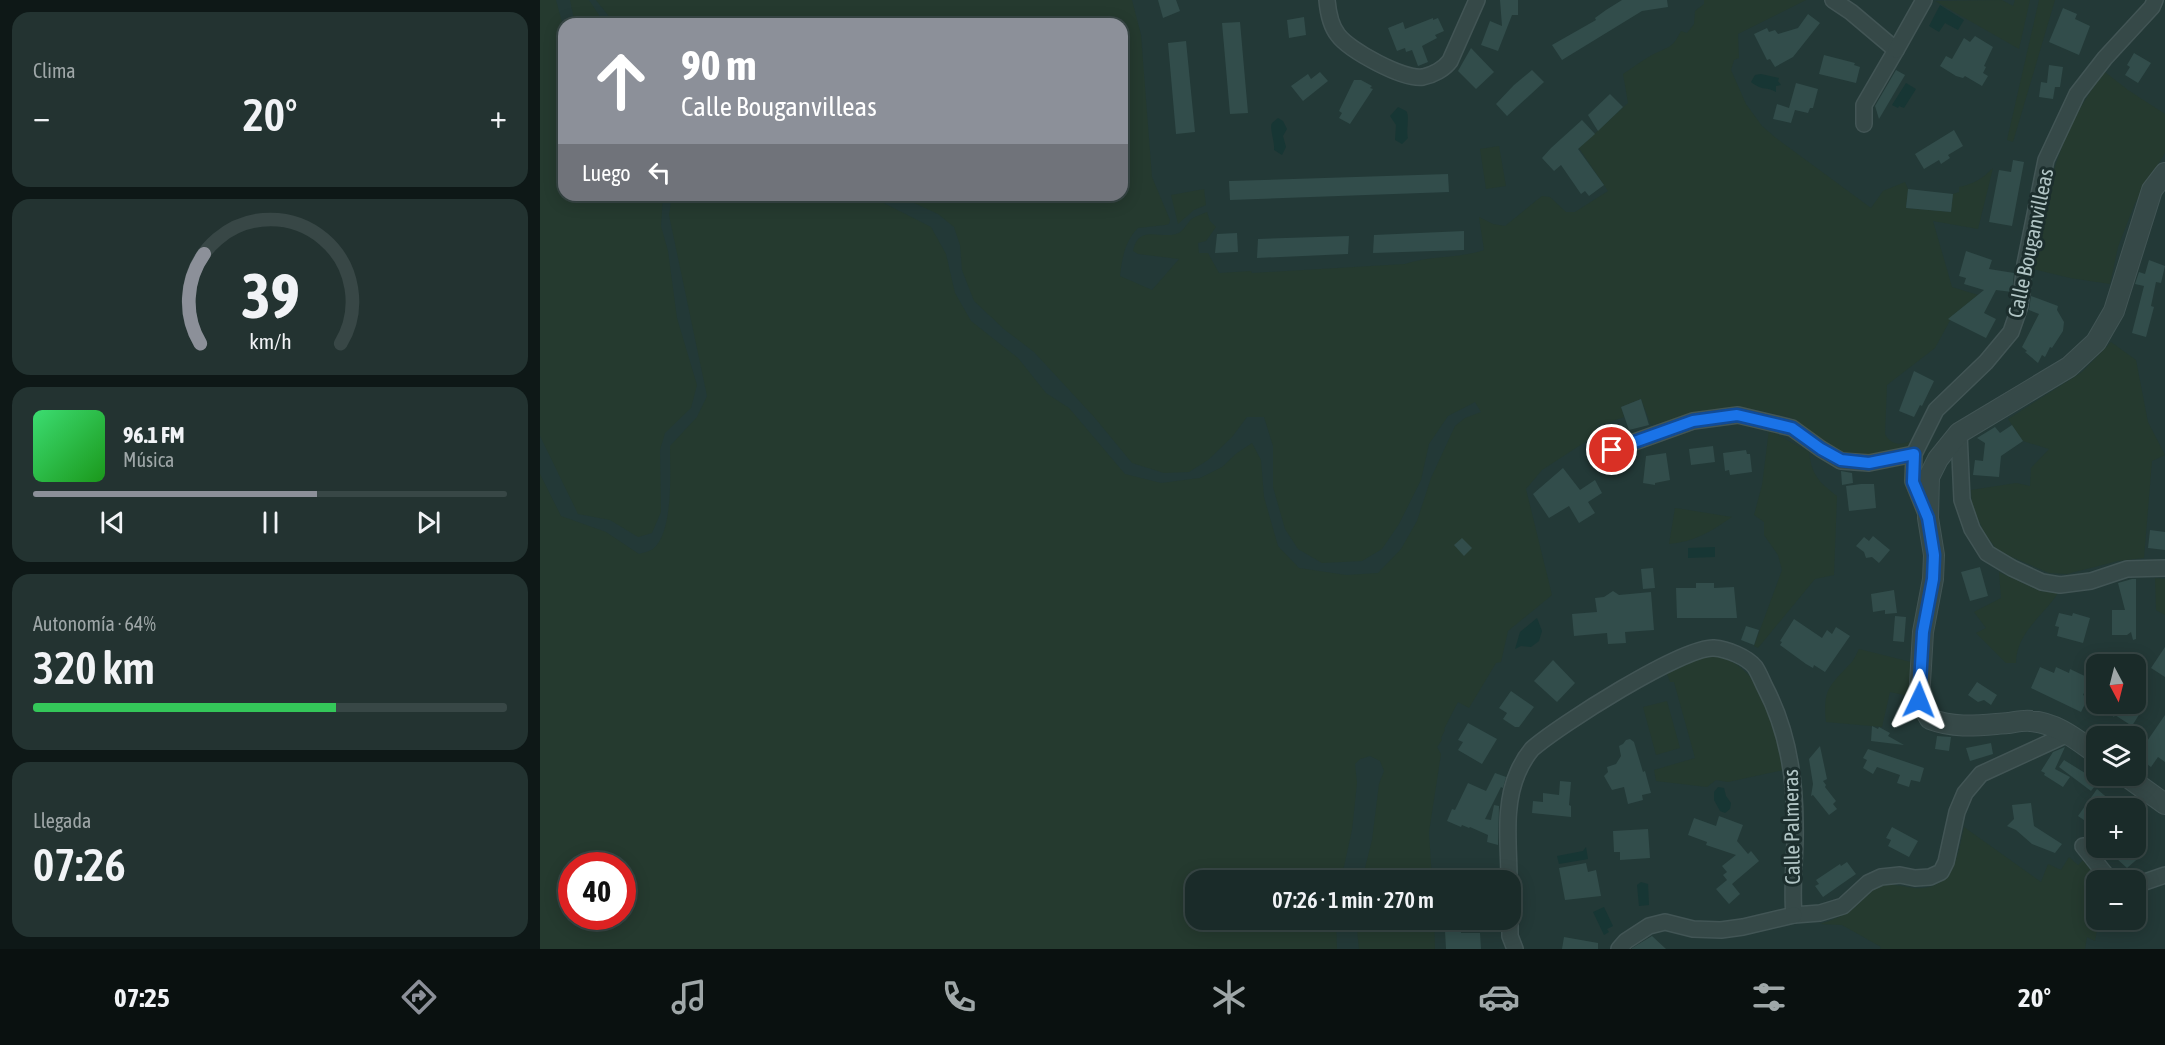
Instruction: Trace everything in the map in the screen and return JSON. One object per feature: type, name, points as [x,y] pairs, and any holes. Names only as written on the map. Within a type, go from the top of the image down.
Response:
[{"type":"street","points":[[1327,0],[1333,27],[1348,45],[1406,76],[1421,78],[1450,61],[1477,0]]},
{"type":"street","points":[[1833,0],[1896,50]]},
{"type":"street","points":[[1863,124],[1864,105],[1924,0]]},
{"type":"street","name":"Calle Bouganvilleas","points":[[1928,518],[1913,482],[1914,454],[1936,410],[1986,362],[2011,332],[2020,306],[2025,264],[2046,160],[2077,94],[2105,58],[2152,7],[2155,0]]},
{"type":"street","points":[[2086,746],[2052,726],[2030,720],[1964,727],[1946,725],[1929,719],[1919,700],[1923,632],[1933,579],[1934,555],[1928,518],[1929,477],[1938,459],[1959,433],[2069,367],[2096,342],[2114,311],[2152,190],[2165,173]]},
{"type":"street","points":[[1612,450],[1693,421],[1737,415],[1792,428],[1841,460],[1869,463],[1914,454]]},
{"type":"street","points":[[1959,433],[1962,500],[1972,529],[1987,553],[2042,582],[2060,585],[2091,580],[2127,569],[2165,568]]},
{"type":"street","name":"Calle Palmeras","points":[[1509,870],[1509,801],[1518,773],[1531,751],[1560,728],[1662,666],[1690,653],[1713,648],[1736,654],[1754,666],[1777,710],[1791,760],[1796,824],[1792,872],[1794,915],[1821,913],[1843,906],[1868,884],[1881,877],[1900,875],[1915,878],[1930,877],[1941,872],[1946,862],[1957,812],[1965,793],[1981,774],[2068,734]]},
{"type":"street","points":[[2140,786],[2165,804]]},
{"type":"street","points":[[2083,846],[2102,870]]},
{"type":"street","points":[[2146,882],[2165,876]]},
{"type":"street","points":[[1618,949],[1626,940],[1650,926],[1665,922],[1693,929],[1721,930],[1794,915]]},
{"type":"street","points":[[1510,930],[1515,949]]},
{"type":"green space","points":[[540,0],[556,0],[561,18],[558,18],[558,201],[663,201],[661,226],[668,251],[677,318],[697,385],[691,408],[665,433],[660,450],[661,512],[652,533],[638,537],[610,520],[578,514],[540,436]]},
{"type":"green space","points":[[570,0],[589,0],[601,18],[574,18]]},
{"type":"green space","points":[[596,0],[1132,0],[1141,35],[1152,177],[1170,220],[1169,224],[1165,225],[1138,228],[1130,238],[1125,250],[1120,276],[1152,290],[1179,259],[1138,254],[1133,251],[1136,243],[1145,235],[1179,233],[1193,218],[1207,212],[1210,221],[1216,227],[1206,241],[1198,243],[1199,253],[1208,253],[1219,273],[1251,271],[1252,273],[1405,264],[1474,253],[1484,250],[1479,217],[1493,224],[1505,226],[1542,196],[1550,197],[1566,212],[1575,212],[1608,191],[1579,148],[1628,103],[1623,74],[1671,45],[1681,31],[1687,33],[1694,24],[1695,11],[1704,4],[1704,0],[1806,0],[1738,34],[1739,58],[1734,60],[1731,70],[1746,104],[1762,126],[1871,208],[1883,191],[1905,182],[1908,189],[1906,208],[1951,212],[1953,194],[1959,192],[1959,187],[1978,180],[1993,168],[1978,229],[1933,221],[1952,287],[1978,295],[1953,315],[1935,348],[1887,385],[1885,434],[1895,443],[1910,441],[1906,450],[1887,455],[1855,457],[1827,445],[1790,417],[1752,409],[1713,411],[1651,425],[1641,399],[1621,407],[1624,417],[1596,427],[1599,433],[1542,470],[1526,489],[1552,595],[1508,631],[1501,662],[1496,663],[1469,708],[1458,702],[1444,729],[1442,740],[1437,747],[1441,754],[1429,832],[1431,870],[1364,870],[1372,840],[1379,784],[1384,771],[1380,761],[1370,756],[1360,759],[1355,764],[1357,783],[1352,830],[1343,870],[1185,870],[1185,930],[1336,930],[1337,949],[540,949],[540,474],[561,516],[606,532],[639,554],[653,549],[660,541],[668,515],[670,446],[697,417],[707,396],[669,215],[671,201],[880,201],[931,227],[946,254],[955,293],[971,321],[1018,358],[1046,393],[1069,408],[1125,474],[1161,483],[1200,478],[1222,467],[1252,443],[1261,460],[1264,497],[1278,546],[1299,568],[1346,575],[1378,573],[1401,549],[1417,521],[1431,478],[1455,426],[1465,418],[1481,412],[1475,402],[1448,416],[1429,444],[1421,480],[1399,524],[1382,549],[1362,561],[1322,563],[1298,549],[1285,529],[1273,487],[1273,446],[1264,417],[1247,417],[1232,437],[1208,460],[1189,472],[1164,473],[1132,463],[1095,418],[1034,352],[1005,330],[974,301],[962,270],[960,245],[954,227],[938,214],[910,201],[1128,201],[1128,18],[610,18]]},
{"type":"green space","points":[[2002,0],[2013,6],[2015,0],[2030,0],[2019,49],[1935,1]]},
{"type":"green space","points":[[2039,0],[2055,0],[2013,142],[2007,140]]},
{"type":"green space","points":[[2105,72],[2165,114],[2165,153],[2135,203],[2118,247],[2110,284],[2033,269],[2048,191],[2065,140],[2089,94]]},
{"type":"green space","points":[[1499,146],[1506,186],[1486,189],[1480,149]]},
{"type":"green space","points":[[1204,189],[1206,205],[1194,210],[1178,224],[1171,195]]},
{"type":"green space","points":[[2111,342],[2136,360],[2148,422],[2165,455],[2152,461],[2144,558],[2118,561],[2067,574],[2049,573],[1998,551],[1985,534],[1972,506],[1971,490],[2016,483],[2030,486],[2031,468],[2049,449],[2023,441],[2008,419],[2082,372]]},
{"type":"green space","points":[[1769,430],[1809,452],[1817,478],[1837,496],[1834,575],[1815,579],[1758,648],[1754,646],[1782,570],[1778,555],[1764,535],[1764,522],[1754,515],[1762,485]]},
{"type":"green space","points":[[1675,508],[1732,517],[1702,535],[1687,541],[1669,544]]},
{"type":"green space","points":[[1999,572],[2040,591],[2058,593],[2025,634],[2017,652],[2016,663],[2006,663],[1976,633],[1986,628],[1974,612],[2001,598]]},
{"type":"green space","points":[[2155,578],[2165,579],[2165,615],[2156,610]]},
{"type":"green space","points":[[1859,649],[1911,662],[1908,696],[1890,692],[1882,727],[1826,722],[1825,703],[1828,690]]},
{"type":"green space","points":[[1715,656],[1732,662],[1756,685],[1772,718],[1784,770],[1728,782],[1716,780],[1707,787],[1656,781],[1654,770],[1695,758],[1674,682],[1670,682],[1667,674],[1699,658]]},
{"type":"green space","points":[[1667,701],[1680,748],[1656,755],[1643,707]]},
{"type":"green space","points":[[1964,827],[2041,882],[2048,864],[2061,870],[2069,857],[2078,865],[2083,860],[2092,870],[2086,870],[2086,930],[2097,930],[2095,941],[2087,937],[2085,949],[1880,949],[1881,947],[1842,925],[1820,924],[1850,911],[1878,887],[1892,885],[1915,888],[1938,884],[1951,869]]},
{"type":"green space","points":[[1357,930],[1434,930],[1435,949],[1359,949]]},
{"type":"water","points":[[1940,5],[1964,20],[1958,30],[1945,23],[1939,32],[1929,26]]},
{"type":"water","points":[[1755,75],[1779,78],[1781,85],[1776,86],[1776,92],[1751,82]]},
{"type":"water","points":[[1906,83],[1916,89],[1904,108],[1899,106],[1898,108],[1892,105]]},
{"type":"water","points":[[1398,107],[1406,111],[1408,116],[1408,138],[1402,144],[1395,140],[1396,125],[1390,116]]},
{"type":"water","points":[[1278,118],[1283,121],[1287,129],[1283,136],[1286,147],[1282,155],[1274,150],[1271,128],[1272,123]]},
{"type":"water","points":[[1715,547],[1715,557],[1688,558],[1688,548]]},
{"type":"water","points":[[1537,618],[1542,631],[1539,641],[1531,647],[1521,646],[1515,649],[1520,632]]},
{"type":"water","points":[[1718,787],[1724,788],[1731,803],[1730,809],[1725,813],[1720,811],[1714,800],[1714,792]]},
{"type":"water","points":[[1586,847],[1588,859],[1559,864],[1557,856],[1583,851]]},
{"type":"water","points":[[1641,882],[1648,884],[1649,905],[1639,906],[1637,885]]},
{"type":"water","points":[[1604,907],[1613,926],[1607,929],[1609,932],[1604,935],[1593,912]]},
{"type":"building","points":[[1158,0],[1176,0],[1180,11],[1163,18]]},
{"type":"building","points":[[1500,0],[1518,0],[1518,15],[1512,15],[1498,51],[1481,45],[1490,21],[1502,26]]},
{"type":"building","points":[[1622,0],[1667,0],[1668,7],[1642,11],[1562,60],[1552,45],[1596,20],[1595,18]]},
{"type":"building","points":[[2063,8],[2077,14],[2075,19],[2090,26],[2079,55],[2049,42]]},
{"type":"building","points":[[1808,14],[1820,23],[1793,57],[1775,67],[1770,59],[1767,60],[1754,34],[1767,28],[1769,32],[1775,30],[1778,34],[1798,28]]},
{"type":"building","points":[[1304,17],[1306,35],[1289,38],[1287,20]]},
{"type":"building","points":[[1433,18],[1433,20],[1438,18],[1444,31],[1435,35],[1437,38],[1422,46],[1428,62],[1418,66],[1412,50],[1406,52],[1405,48],[1397,51],[1388,28],[1403,22],[1405,29]]},
{"type":"building","points":[[1240,22],[1248,113],[1230,114],[1222,23]]},
{"type":"building","points":[[1975,36],[1993,47],[1984,66],[1986,67],[1983,73],[1988,76],[1982,86],[1965,76],[1963,78],[1956,76],[1940,66],[1946,56],[1952,59],[1964,38],[1970,42]]},
{"type":"building","points":[[1186,41],[1195,132],[1176,134],[1168,43]]},
{"type":"building","points":[[1471,48],[1494,72],[1476,89],[1458,71]]},
{"type":"building","points":[[2134,53],[2151,63],[2138,83],[2125,75],[2130,67],[2127,65]]},
{"type":"building","points":[[1824,55],[1855,63],[1854,65],[1860,67],[1856,83],[1819,74]]},
{"type":"building","points":[[2049,65],[2063,67],[2060,87],[2055,87],[2053,99],[2039,97],[2041,82],[2047,83]]},
{"type":"building","points":[[1532,70],[1544,82],[1507,116],[1496,104]]},
{"type":"building","points":[[1896,70],[1905,75],[1879,119],[1875,106]]},
{"type":"building","points":[[1320,72],[1328,81],[1303,101],[1291,86],[1308,74],[1311,79]]},
{"type":"building","points":[[1354,80],[1361,80],[1373,89],[1350,124],[1339,118],[1342,113],[1339,111]]},
{"type":"building","points":[[1796,83],[1818,89],[1813,108],[1810,108],[1808,113],[1795,110],[1791,123],[1773,119],[1777,104],[1789,108]]},
{"type":"building","points":[[1610,94],[1623,107],[1598,131],[1588,115]]},
{"type":"building","points":[[1582,120],[1595,134],[1578,149],[1604,185],[1589,196],[1585,191],[1581,194],[1561,165],[1554,171],[1542,158]]},
{"type":"building","points":[[1954,130],[1963,146],[1948,155],[1950,158],[1941,164],[1939,160],[1924,169],[1915,154]]},
{"type":"building","points":[[2013,160],[2024,162],[2012,226],[1989,222],[1999,170],[2011,172]]},
{"type":"building","points":[[1448,174],[1449,192],[1230,200],[1229,181]]},
{"type":"building","points":[[1908,189],[1953,194],[1951,212],[1906,208]]},
{"type":"building","points":[[1464,231],[1464,250],[1373,253],[1374,235]]},
{"type":"building","points":[[1237,233],[1238,252],[1215,253],[1217,234]]},
{"type":"building","points":[[1349,236],[1348,254],[1257,258],[1258,239]]},
{"type":"building","points":[[1966,251],[1992,260],[1989,269],[2014,273],[2012,292],[1996,290],[1984,313],[1996,319],[1986,338],[1948,319],[1984,290],[1964,284],[1966,278],[1959,276]]},
{"type":"building","points":[[2149,260],[2165,266],[2161,283],[2156,282],[2151,306],[2154,307],[2146,337],[2132,333],[2144,286],[2135,284],[2139,272],[2145,274]]},
{"type":"building","points":[[2031,296],[2058,306],[2057,310],[2064,322],[2063,331],[2045,357],[2042,355],[2038,363],[2022,347],[2039,314],[2029,310]]},
{"type":"building","points":[[1914,371],[1934,381],[1914,417],[1899,411]]},
{"type":"building","points":[[1641,399],[1649,425],[1629,430],[1621,407]]},
{"type":"building","points":[[2012,425],[2023,441],[2001,456],[1999,477],[1973,475],[1975,460],[1983,461],[1985,443],[1977,438],[1995,427],[2000,433]]},
{"type":"building","points":[[1713,446],[1715,462],[1691,465],[1689,449]]},
{"type":"building","points":[[1746,450],[1747,454],[1750,454],[1752,472],[1730,475],[1729,470],[1725,471],[1723,453]]},
{"type":"building","points":[[1666,453],[1670,480],[1655,483],[1655,485],[1643,483],[1646,456]]},
{"type":"building","points":[[1563,468],[1580,490],[1595,480],[1602,493],[1588,502],[1595,513],[1579,523],[1569,506],[1549,518],[1533,494]]},
{"type":"building","points":[[1841,471],[1852,473],[1853,483],[1842,485]]},
{"type":"building","points":[[1874,484],[1876,508],[1849,511],[1846,486]]},
{"type":"building","points":[[2150,530],[2165,532],[2165,550],[2148,548]]},
{"type":"building","points":[[1873,536],[1890,550],[1879,563],[1872,557],[1866,558],[1864,552],[1856,546],[1864,537],[1869,541]]},
{"type":"building","points":[[1462,538],[1472,548],[1464,556],[1454,545]]},
{"type":"building","points":[[1980,567],[1988,596],[1970,601],[1961,572]]},
{"type":"building","points":[[1653,568],[1655,588],[1643,589],[1641,569]]},
{"type":"building","points":[[2136,579],[2136,639],[2133,640],[2131,632],[2127,635],[2112,635],[2112,610],[2125,610],[2118,583]]},
{"type":"building","points":[[1696,583],[1714,583],[1714,588],[1734,587],[1737,618],[1677,618],[1676,588],[1696,588]]},
{"type":"building","points":[[1894,590],[1897,613],[1885,614],[1885,610],[1873,612],[1871,594]]},
{"type":"building","points":[[1613,591],[1619,595],[1651,592],[1654,630],[1625,632],[1626,643],[1608,644],[1607,633],[1574,636],[1572,614],[1597,612],[1595,598],[1604,597]]},
{"type":"building","points":[[2059,613],[2072,616],[2073,613],[2090,618],[2083,643],[2057,636],[2059,627],[2055,626]]},
{"type":"building","points":[[1895,616],[1906,617],[1904,642],[1893,641]]},
{"type":"building","points":[[1794,619],[1822,638],[1827,630],[1832,634],[1836,627],[1850,636],[1825,672],[1814,665],[1813,668],[1806,664],[1780,645],[1782,642],[1780,641]]},
{"type":"building","points":[[1746,626],[1759,630],[1754,645],[1741,640]]},
{"type":"building","points":[[2165,647],[2165,677],[2151,668]]},
{"type":"building","points":[[1553,660],[1575,683],[1557,702],[1534,681]]},
{"type":"building","points":[[2040,667],[2054,673],[2056,667],[2069,673],[2070,669],[2086,677],[2086,689],[2083,695],[2086,697],[2086,702],[2081,712],[2031,688]]},
{"type":"building","points":[[1977,682],[1997,695],[1991,705],[1984,700],[1978,702],[1968,695]]},
{"type":"building","points":[[1511,691],[1534,707],[1519,727],[1503,719],[1507,713],[1499,708]]},
{"type":"building","points":[[2110,714],[2139,714],[2132,726],[2115,715],[2114,717]]},
{"type":"building","points":[[2165,715],[2165,762],[2158,757],[2151,767],[2146,764],[2148,750],[2146,743]]},
{"type":"building","points":[[1468,723],[1497,739],[1482,764],[1458,750],[1463,742],[1458,740]]},
{"type":"building","points":[[1872,726],[1890,733],[1888,736],[1904,745],[1871,741]]},
{"type":"building","points":[[1937,736],[1951,737],[1949,751],[1935,749]]},
{"type":"building","points":[[1630,739],[1634,742],[1651,793],[1642,795],[1643,800],[1628,804],[1624,787],[1612,790],[1604,776],[1608,772],[1607,767],[1616,764],[1621,756],[1619,746]]},
{"type":"building","points":[[1991,743],[1993,754],[1970,761],[1966,748]]},
{"type":"building","points":[[1820,746],[1827,779],[1823,781],[1836,801],[1833,804],[1837,809],[1829,815],[1813,795],[1811,796],[1813,784],[1809,759]]},
{"type":"building","points":[[2065,747],[2055,769],[2070,777],[2063,787],[2041,771],[2053,752]]},
{"type":"building","points":[[1868,749],[1924,768],[1920,782],[1911,780],[1909,787],[1897,783],[1900,775],[1877,767],[1873,774],[1863,768],[1867,760],[1863,758]]},
{"type":"building","points":[[2064,760],[2086,772],[2086,786],[2095,786],[2091,791],[2059,767]]},
{"type":"building","points":[[1495,773],[1506,777],[1503,788],[1501,787],[1485,819],[1491,820],[1494,805],[1499,806],[1498,845],[1487,842],[1488,835],[1447,821],[1468,783],[1486,791]]},
{"type":"building","points":[[1560,781],[1571,782],[1569,805],[1571,806],[1571,817],[1532,813],[1533,801],[1543,802],[1543,793],[1559,795]]},
{"type":"building","points":[[2097,789],[2108,798],[2091,798]]},
{"type":"building","points":[[2031,803],[2034,826],[2062,844],[2055,853],[2032,844],[2016,830],[2007,826],[2014,819],[2012,805]]},
{"type":"building","points":[[2086,805],[2086,821],[2078,816]]},
{"type":"building","points":[[1719,816],[1743,825],[1737,841],[1748,854],[1751,851],[1759,861],[1732,884],[1740,894],[1729,904],[1716,889],[1727,880],[1723,875],[1727,872],[1722,866],[1736,855],[1706,845],[1707,842],[1688,835],[1694,818],[1716,826]]},
{"type":"building","points":[[1892,827],[1918,841],[1909,857],[1888,846],[1891,840],[1886,838]]},
{"type":"building","points":[[1648,829],[1650,858],[1620,860],[1620,852],[1614,852],[1613,831]]},
{"type":"building","points":[[2116,858],[2139,858],[2127,868]]},
{"type":"building","points":[[1847,862],[1856,874],[1823,897],[1815,886],[1819,884],[1816,880]]},
{"type":"building","points":[[1586,863],[1588,872],[1596,870],[1601,896],[1565,900],[1559,868]]},
{"type":"building","points":[[1461,930],[1461,933],[1480,933],[1481,949],[1446,949],[1445,931]]},
{"type":"building","points":[[1652,936],[1666,949],[1632,949],[1632,948]]},
{"type":"building","points":[[1564,937],[1598,943],[1598,949],[1562,949]]},
{"type":"route","points":[[1612,450],[1693,421],[1737,415],[1792,428],[1841,460],[1869,463],[1914,454],[1913,482],[1928,518],[1934,555],[1933,579],[1923,632],[1919,700]]}]
